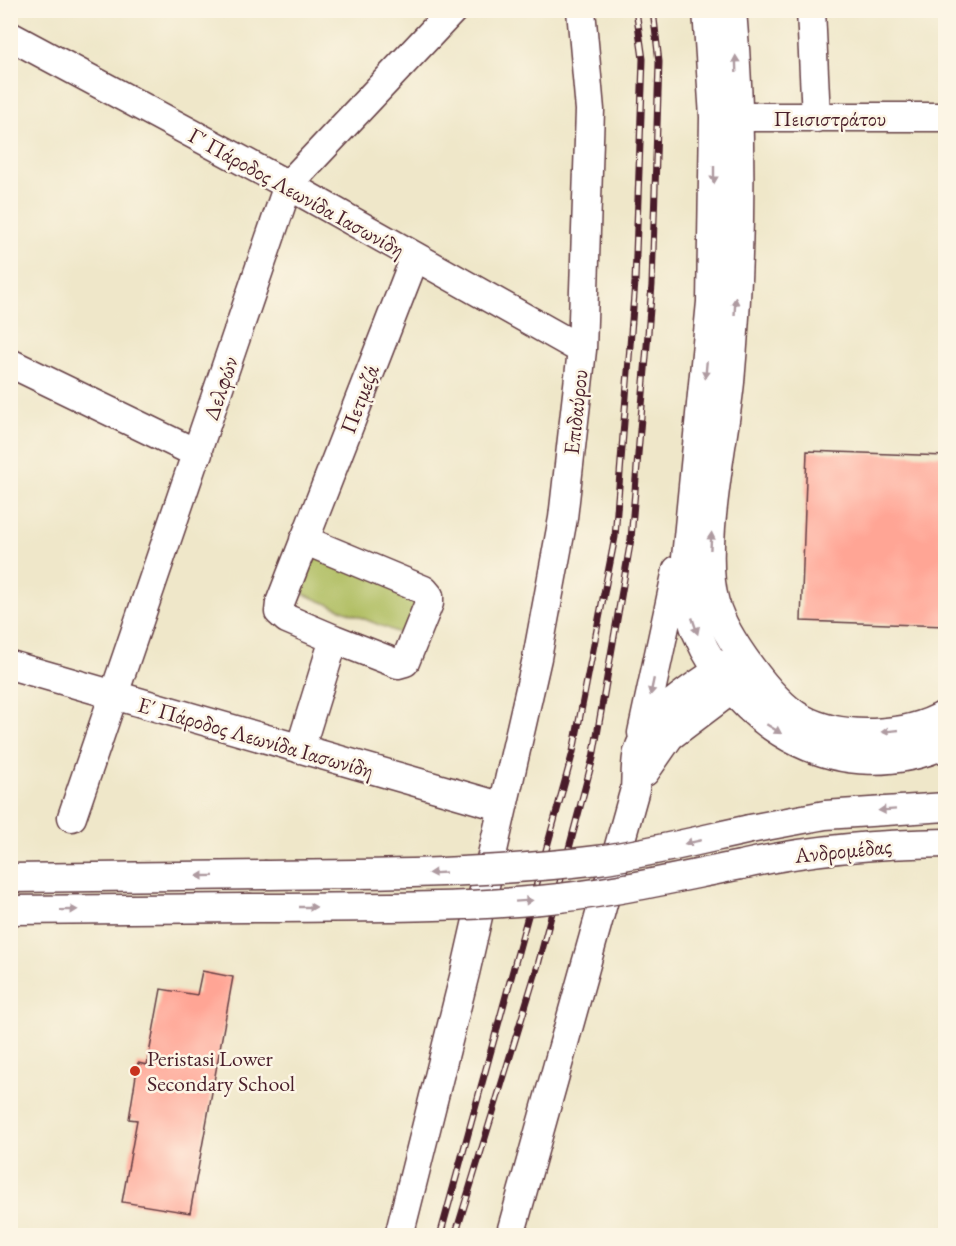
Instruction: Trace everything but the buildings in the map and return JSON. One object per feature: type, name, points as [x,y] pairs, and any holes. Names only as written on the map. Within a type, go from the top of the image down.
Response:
[{"type":"street","name":"Δελφών","points":[[72,817],[198,454],[288,185],[453,10]]},
{"type":"street","name":"Επιδαύρου","points":[[399,1236],[465,973],[503,807],[537,658],[563,518],[582,350],[590,110],[581,10]]},
{"type":"street","points":[[707,10],[726,117],[735,303],[730,382],[710,567],[715,603],[727,632],[737,672],[766,725],[792,740],[823,752],[872,762],[920,755],[945,744]]},
{"type":"street","points":[[732,10],[726,117],[705,380],[687,527],[685,568],[687,600],[696,630],[737,672],[801,718],[835,729],[859,733],[894,732],[931,723],[945,714]]},
{"type":"street","points":[[811,10],[816,118]]},
{"type":"street","name":"Γ΄ Πάροδος Λεωνίδα Ιασωνίδη","points":[[10,36],[288,185],[582,350]]},
{"type":"street","name":"Πεισιστράτου","points":[[726,117],[945,117]]},
{"type":"street","name":"Πετμεζά","points":[[304,540],[424,590],[429,596],[422,624],[405,662],[398,664],[334,639],[286,619],[279,612],[280,603],[304,540],[415,257]]},
{"type":"street","points":[[10,363],[198,454]]},
{"type":"street","points":[[510,1236],[635,789],[638,752],[687,527]]},
{"type":"street","points":[[300,749],[334,639]]},
{"type":"street","name":"Ε΄ Πάροδος Λεωνίδα Ιασωνίδη","points":[[10,665],[503,807]]},
{"type":"street","points":[[638,752],[653,723],[669,705],[737,672]]},
{"type":"street","points":[[635,789],[657,751],[670,736],[737,672]]},
{"type":"street","name":"Ανδρομέδας","points":[[10,878],[426,874],[539,866],[600,860],[825,815],[945,807]]},
{"type":"street","name":"Ανδρομέδας","points":[[10,910],[480,905],[603,892],[826,849],[882,844],[945,843]]},
{"type":"green space","points":[[322,539],[432,584],[411,638],[301,593]]},
{"type":"railway","points":[[440,1236],[573,752],[615,537],[635,282],[643,59],[636,10]]},
{"type":"railway","points":[[455,1236],[538,965],[593,758],[631,539],[652,285],[659,62],[653,10]]},
{"type":"place","name":"Peristasi Lower Secondary School","points":[[135,1071]]}]
